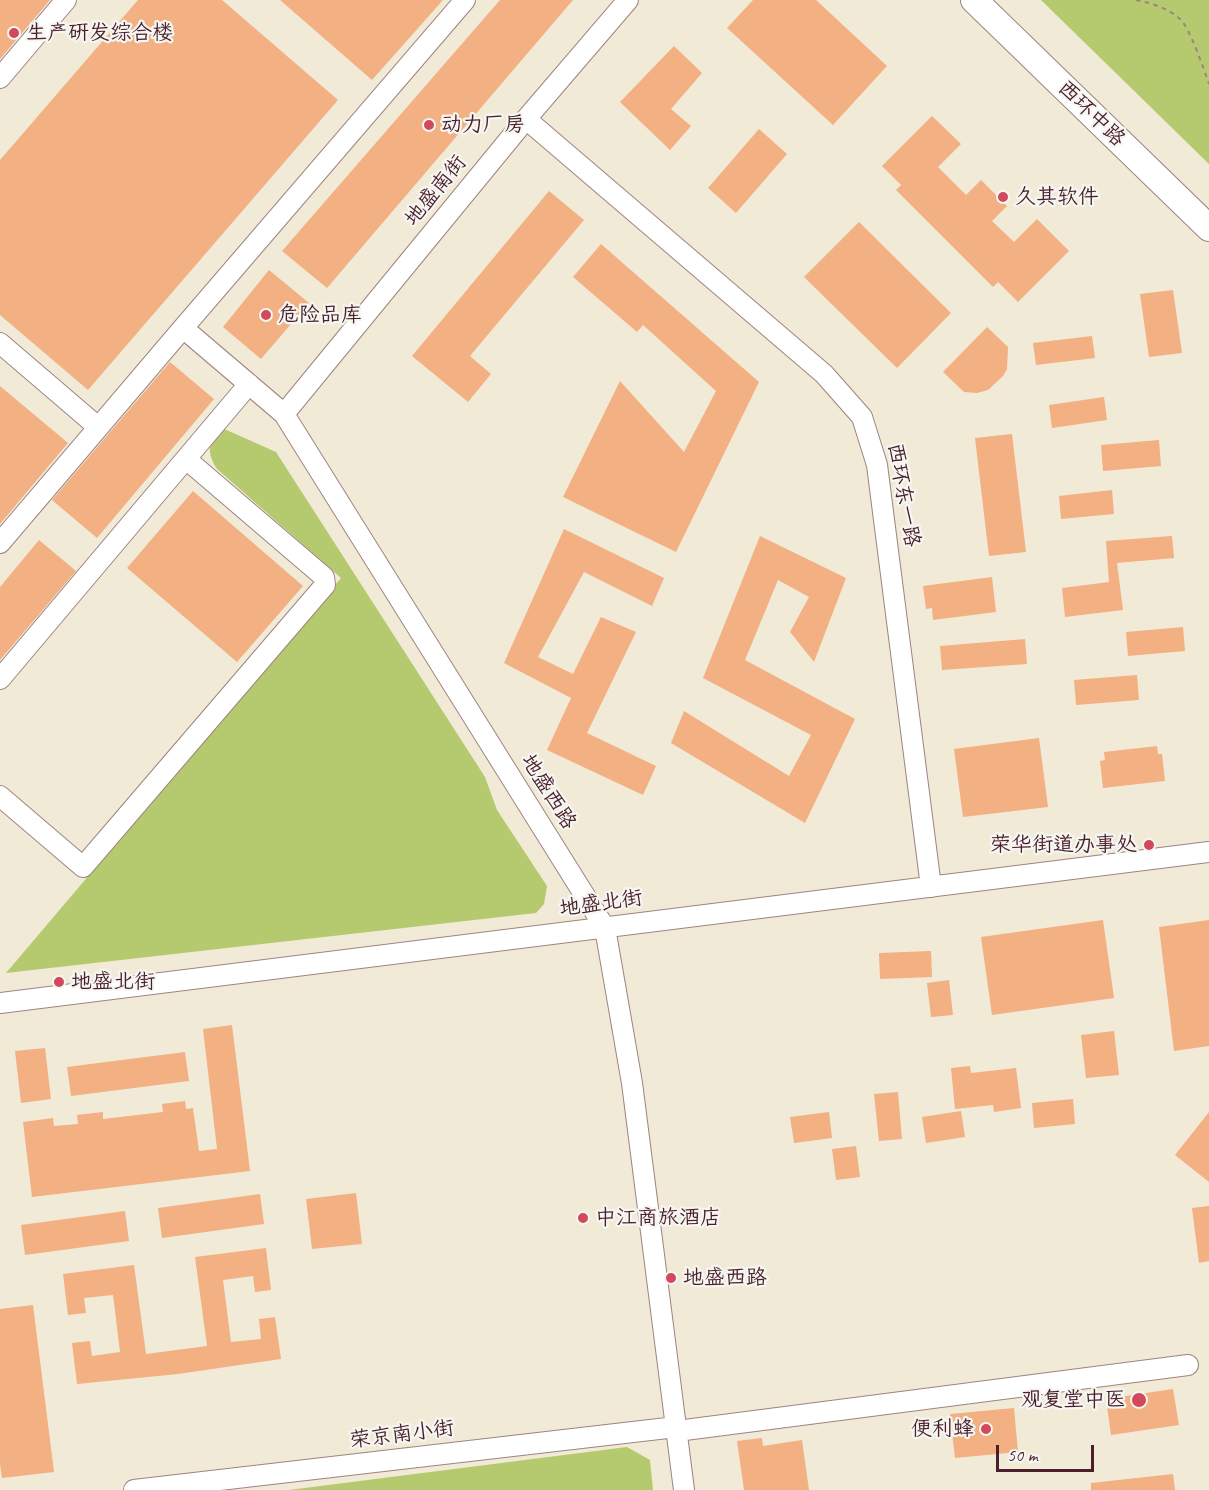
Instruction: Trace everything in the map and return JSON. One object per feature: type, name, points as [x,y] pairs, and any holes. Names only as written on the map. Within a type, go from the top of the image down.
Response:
[{"type":"main road","name":"西环中路","points":[[974,0],[1209,228]]},
{"type":"main road","name":"西环中路","points":[[999,0],[1209,206]]},
{"type":"street","points":[[0,78],[66,0]]},
{"type":"street","points":[[0,543],[465,0]]},
{"type":"street","name":"地盛南街","points":[[284,414],[526,119],[628,0]]},
{"type":"street","name":"西环东一路","points":[[526,119],[825,374],[862,417],[877,465],[931,886]]},
{"type":"street","name":"地盛西路","points":[[183,328],[284,414],[605,928],[632,1083],[684,1490]]},
{"type":"street","points":[[0,343],[98,427]]},
{"type":"street","points":[[0,679],[249,384]]},
{"type":"street","points":[[0,796],[83,867],[325,585],[324,577],[186,459]]},
{"type":"street","name":"地盛北街","points":[[0,1003],[1209,852]]},
{"type":"street","name":"荣京南小街","points":[[134,1490],[676,1429],[1188,1365]]},
{"type":"path","points":[[1136,0],[1154,4],[1181,20],[1200,58],[1209,84]]},
{"type":"green space","points":[[1041,0],[1209,0],[1209,164]]},
{"type":"green space","points":[[222,428],[276,452],[485,777],[497,810],[547,886],[544,904],[536,913],[6,973],[341,578],[217,469],[211,457],[210,448]]},
{"type":"green space","points":[[627,1447],[650,1460],[653,1490],[289,1490]]},
{"type":"building","name":"生产研发综合楼","points":[[0,0],[50,0],[0,59]]},
{"type":"building","points":[[138,0],[222,0],[338,100],[88,390],[0,315],[0,160]]},
{"type":"building","points":[[280,0],[443,0],[372,80]]},
{"type":"building","name":"动力厂房","points":[[500,0],[573,0],[327,288],[282,251]]},
{"type":"building","points":[[753,0],[816,0],[887,66],[833,125],[727,28]]},
{"type":"building","points":[[674,46],[702,73],[671,109],[691,126],[670,150],[620,102]]},
{"type":"building","points":[[932,116],[961,144],[938,167],[966,195],[981,180],[1007,206],[992,221],[1014,242],[1037,219],[1069,251],[1018,302],[998,282],[993,287],[896,190],[901,185],[882,166]]},
{"type":"building","points":[[759,129],[787,154],[736,213],[708,188]]},
{"type":"building","points":[[549,191],[584,220],[470,356],[491,374],[468,402],[412,356]]},
{"type":"building","points":[[859,222],[951,313],[897,368],[804,277]]},
{"type":"building","points":[[601,244],[759,382],[676,552],[563,497],[620,381],[684,452],[716,391],[643,325],[637,332],[573,277]]},
{"type":"building","name":"危险品库","points":[[269,270],[309,303],[261,359],[223,327]]},
{"type":"building","points":[[1173,290],[1182,353],[1149,357],[1140,294]]},
{"type":"building","points":[[987,327],[1008,347],[1007,369],[988,390],[977,393],[964,392],[943,372]]},
{"type":"building","points":[[1092,336],[1095,358],[1036,365],[1033,343]]},
{"type":"building","points":[[170,362],[214,399],[97,538],[52,500]]},
{"type":"building","points":[[0,386],[68,443],[0,524]]},
{"type":"building","points":[[1104,397],[1107,420],[1052,428],[1049,405]]},
{"type":"building","points":[[1012,434],[1026,552],[989,556],[975,438]]},
{"type":"building","points":[[1159,440],[1161,466],[1103,471],[1101,445]]},
{"type":"building","points":[[1112,490],[1114,514],[1061,519],[1059,496]]},
{"type":"building","points":[[193,491],[303,586],[237,662],[127,568]]},
{"type":"building","points":[[564,529],[664,578],[652,606],[584,572],[538,657],[573,674],[601,617],[636,632],[587,733],[656,766],[643,795],[547,750],[571,698],[504,663]]},
{"type":"building","points":[[760,536],[846,578],[814,662],[790,632],[809,597],[778,580],[745,660],[855,719],[805,823],[671,743],[684,711],[789,776],[811,735],[703,678]]},
{"type":"building","points":[[1172,536],[1174,558],[1117,563],[1123,610],[1065,617],[1062,588],[1109,582],[1106,541]]},
{"type":"building","points":[[39,540],[76,571],[0,660],[0,587]]},
{"type":"building","points":[[992,577],[996,612],[933,620],[932,608],[926,609],[923,586]]},
{"type":"building","points":[[1183,627],[1185,651],[1128,656],[1126,632]]},
{"type":"building","points":[[1025,639],[1027,664],[942,670],[940,646]]},
{"type":"building","points":[[1137,675],[1139,700],[1076,705],[1074,680]]},
{"type":"building","points":[[1039,738],[1048,807],[963,817],[954,749]]},
{"type":"building","points":[[1157,746],[1158,754],[1162,754],[1165,781],[1103,788],[1100,761],[1105,760],[1104,752]]},
{"type":"building","points":[[1103,920],[1114,998],[992,1015],[981,937]]},
{"type":"building","points":[[1209,920],[1209,1046],[1174,1051],[1159,927]]},
{"type":"building","points":[[931,951],[932,977],[880,979],[879,953]]},
{"type":"building","points":[[949,980],[953,1015],[931,1017],[927,983]]},
{"type":"building","points":[[232,1025],[250,1171],[32,1197],[23,1122],[53,1118],[54,1126],[78,1124],[77,1115],[103,1112],[103,1119],[163,1112],[162,1104],[185,1101],[186,1109],[193,1108],[199,1151],[217,1149],[203,1029]]},
{"type":"building","points":[[1114,1031],[1119,1075],[1086,1078],[1081,1035]]},
{"type":"building","points":[[45,1048],[51,1099],[21,1103],[15,1051]]},
{"type":"building","points":[[185,1052],[189,1081],[71,1096],[67,1067]]},
{"type":"building","points":[[970,1066],[971,1073],[1016,1068],[1021,1108],[994,1112],[993,1105],[955,1109],[951,1068]]},
{"type":"building","points":[[898,1092],[902,1139],[879,1141],[874,1094]]},
{"type":"building","points":[[1073,1099],[1075,1124],[1034,1128],[1032,1103]]},
{"type":"building","points":[[961,1111],[965,1137],[926,1143],[922,1117]]},
{"type":"building","points":[[829,1112],[832,1138],[794,1143],[790,1117]]},
{"type":"building","points":[[1209,1112],[1209,1182],[1175,1155]]},
{"type":"building","points":[[856,1146],[860,1177],[836,1180],[832,1149]]},
{"type":"building","points":[[356,1193],[362,1244],[312,1249],[306,1199]]},
{"type":"building","points":[[260,1194],[264,1224],[162,1238],[158,1208]]},
{"type":"building","points":[[1209,1206],[1209,1261],[1199,1263],[1192,1208]]},
{"type":"building","points":[[125,1211],[129,1241],[25,1255],[21,1225]]},
{"type":"building","points":[[266,1248],[271,1290],[255,1292],[253,1276],[223,1280],[231,1342],[261,1339],[259,1319],[275,1317],[281,1359],[178,1374],[77,1384],[72,1343],[90,1341],[92,1356],[120,1352],[113,1295],[84,1298],[86,1313],[68,1315],[63,1274],[134,1265],[146,1354],[207,1346],[195,1257]]},
{"type":"building","points":[[33,1305],[54,1472],[2,1478],[0,1464],[0,1309]]},
{"type":"building","points":[[1173,1389],[1179,1425],[1111,1435],[1106,1399]]},
{"type":"building","points":[[1014,1408],[1018,1452],[955,1458],[950,1414]]},
{"type":"building","points":[[762,1438],[763,1446],[802,1440],[809,1490],[744,1490],[737,1441]]},
{"type":"building","points":[[1173,1474],[1175,1490],[1091,1490],[1091,1483]]},
{"type":"place","name":"生产研发综合楼","points":[[14,33]]},
{"type":"place","name":"动力厂房","points":[[429,125]]},
{"type":"place","name":"久其软件","points":[[1003,197]]},
{"type":"place","name":"危险品库","points":[[266,315]]},
{"type":"place","name":"荣华街道办事处","points":[[1149,845]]},
{"type":"place","name":"地盛北街","points":[[59,982]]},
{"type":"place","name":"中江商旅酒店","points":[[583,1218]]},
{"type":"place","name":"地盛西路","points":[[671,1278]]},
{"type":"place","name":"观复堂中医","points":[[1139,1400]]},
{"type":"place","name":"便利蜂","points":[[986,1429]]}]
